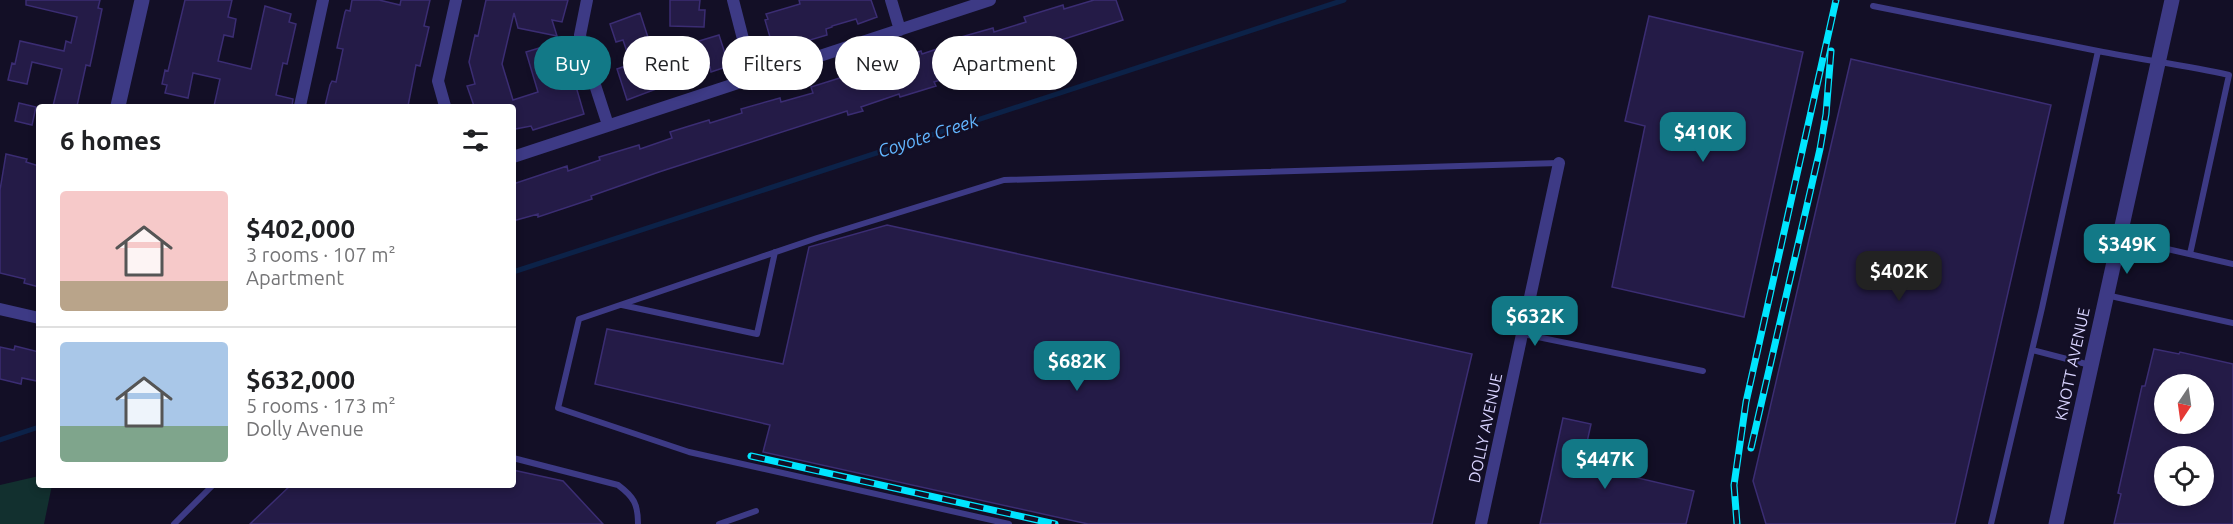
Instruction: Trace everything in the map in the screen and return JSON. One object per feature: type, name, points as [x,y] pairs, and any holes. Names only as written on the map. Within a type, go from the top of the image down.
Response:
[{"type":"street","points":[[118,104],[142,0]]},
{"type":"street","points":[[300,104],[322,0]]},
{"type":"street","points":[[444,104],[438,81],[456,0]]},
{"type":"street","points":[[587,0],[580,35],[609,124]]},
{"type":"street","points":[[733,0],[742,36]]},
{"type":"street","points":[[891,0],[900,30]]},
{"type":"street","points":[[823,55],[990,0]]},
{"type":"street","name":"KNOTT AVENUE","points":[[2056,524],[2172,0]]},
{"type":"street","points":[[516,156],[722,88]]},
{"type":"street","name":"DOLLY AVENUE","points":[[1481,524],[1559,163]]},
{"type":"street","points":[[0,309],[36,317]]},
{"type":"lane","points":[[1873,6],[2158,63],[2183,64],[2229,75],[2190,254]]},
{"type":"lane","points":[[1991,524],[2098,51]]},
{"type":"lane","points":[[1009,524],[689,452],[558,408],[579,319],[775,252],[1004,180],[1559,163]]},
{"type":"lane","points":[[2118,238],[2233,264]]},
{"type":"lane","points":[[622,305],[757,334],[775,252]]},
{"type":"lane","points":[[2105,295],[2233,323]]},
{"type":"lane","points":[[1522,334],[1703,371]]},
{"type":"lane","points":[[2032,350],[2091,365]]},
{"type":"lane","points":[[516,459],[618,485],[631,494],[638,510],[638,524]]},
{"type":"lane","points":[[174,524],[210,488]]},
{"type":"lane","points":[[719,524],[756,511]]},
{"type":"green space","points":[[36,477],[36,488],[51,488],[44,524],[0,524],[0,485]]},
{"type":"building","points":[[26,0],[100,0],[98,8],[102,9],[90,66],[86,65],[77,104],[53,104],[62,69],[32,62],[27,84],[8,80],[12,63],[15,64],[20,41],[64,51],[66,41],[71,43],[77,17],[26,5]]},
{"type":"building","points":[[185,0],[232,0],[228,17],[236,19],[233,37],[224,35],[218,61],[251,69],[265,6],[291,14],[289,22],[296,24],[287,64],[283,63],[276,95],[293,99],[292,104],[214,104],[220,79],[193,73],[188,98],[165,93],[167,85],[162,84],[165,70],[168,71]]},
{"type":"building","points":[[352,0],[379,0],[400,5],[401,0],[430,0],[424,26],[429,27],[420,66],[416,65],[408,104],[325,104],[330,85],[332,81],[336,82],[343,49],[337,48],[345,12],[350,11]]},
{"type":"building","points":[[486,0],[568,0],[562,22],[552,20],[557,36],[518,28],[514,13],[502,64],[513,100],[538,92],[537,90],[577,90],[584,114],[533,130],[531,126],[516,129],[516,104],[473,104],[467,86],[475,84],[469,62],[475,35],[478,36]]},
{"type":"building","points":[[670,0],[700,0],[699,10],[705,10],[704,27],[670,26]]},
{"type":"building","points":[[799,0],[871,0],[877,17],[858,24],[856,19],[832,26],[826,29],[827,35],[823,36],[770,36],[765,20],[768,19],[766,14],[800,4]]},
{"type":"building","points":[[1094,0],[1116,0],[1123,20],[1074,36],[965,36],[993,28],[994,32],[1026,22],[1024,17],[1063,5],[1064,9]]},
{"type":"building","points":[[640,13],[648,36],[623,36],[623,40],[616,42],[610,24]]},
{"type":"building","points":[[1649,16],[1803,52],[1744,317],[1612,287],[1645,126],[1625,121]]},
{"type":"building","points":[[719,35],[722,44],[722,68],[711,72],[710,67],[710,38]]},
{"type":"building","points":[[534,50],[534,79],[526,52]]},
{"type":"building","points":[[920,51],[922,54],[932,51],[932,87],[900,97],[899,94],[861,107],[863,111],[848,115],[847,111],[659,172],[591,196],[592,199],[538,217],[538,214],[516,220],[516,183],[567,166],[568,171],[600,160],[599,157],[639,145],[640,149],[672,138],[670,132],[742,113],[741,109],[780,98],[781,102],[813,93],[812,90],[823,90],[823,83],[835,80],[835,90],[920,90]]},
{"type":"building","points":[[1851,59],[2051,105],[1955,524],[1766,524],[1753,481]]},
{"type":"building","points":[[623,67],[623,88],[617,69]]},
{"type":"building","points":[[624,90],[653,90],[627,100]]},
{"type":"building","points":[[19,103],[36,107],[32,125],[15,121]]},
{"type":"building","points":[[6,154],[27,159],[26,162],[36,165],[36,286],[24,283],[25,279],[0,273],[0,190]]},
{"type":"building","points":[[887,225],[1472,354],[1432,524],[1088,524],[763,452],[770,425],[595,384],[607,329],[783,364],[809,247]]},
{"type":"building","points":[[15,346],[36,351],[36,381],[22,378],[21,384],[0,379],[0,347],[14,350]]},
{"type":"building","points":[[2154,349],[2179,354],[2180,352],[2233,364],[2233,524],[2114,524],[2121,494],[2118,493],[2142,386],[2145,386]]},
{"type":"building","points":[[1563,418],[1591,424],[1582,465],[1694,491],[1686,524],[1540,524]]},
{"type":"building","points":[[516,471],[563,481],[603,524],[250,524],[288,488],[516,488]]},
{"type":"waterway","name":"Coyote Creek","points":[[516,271],[1344,0]]},
{"type":"waterway","name":"Coyote Creek","points":[[0,440],[36,428]]},
{"type":"railway","points":[[1737,524],[1734,485],[1746,402],[1836,0]]},
{"type":"railway","points":[[1751,448],[1820,149],[1826,114],[1831,51]]},
{"type":"railway","points":[[751,456],[1055,524]]}]
